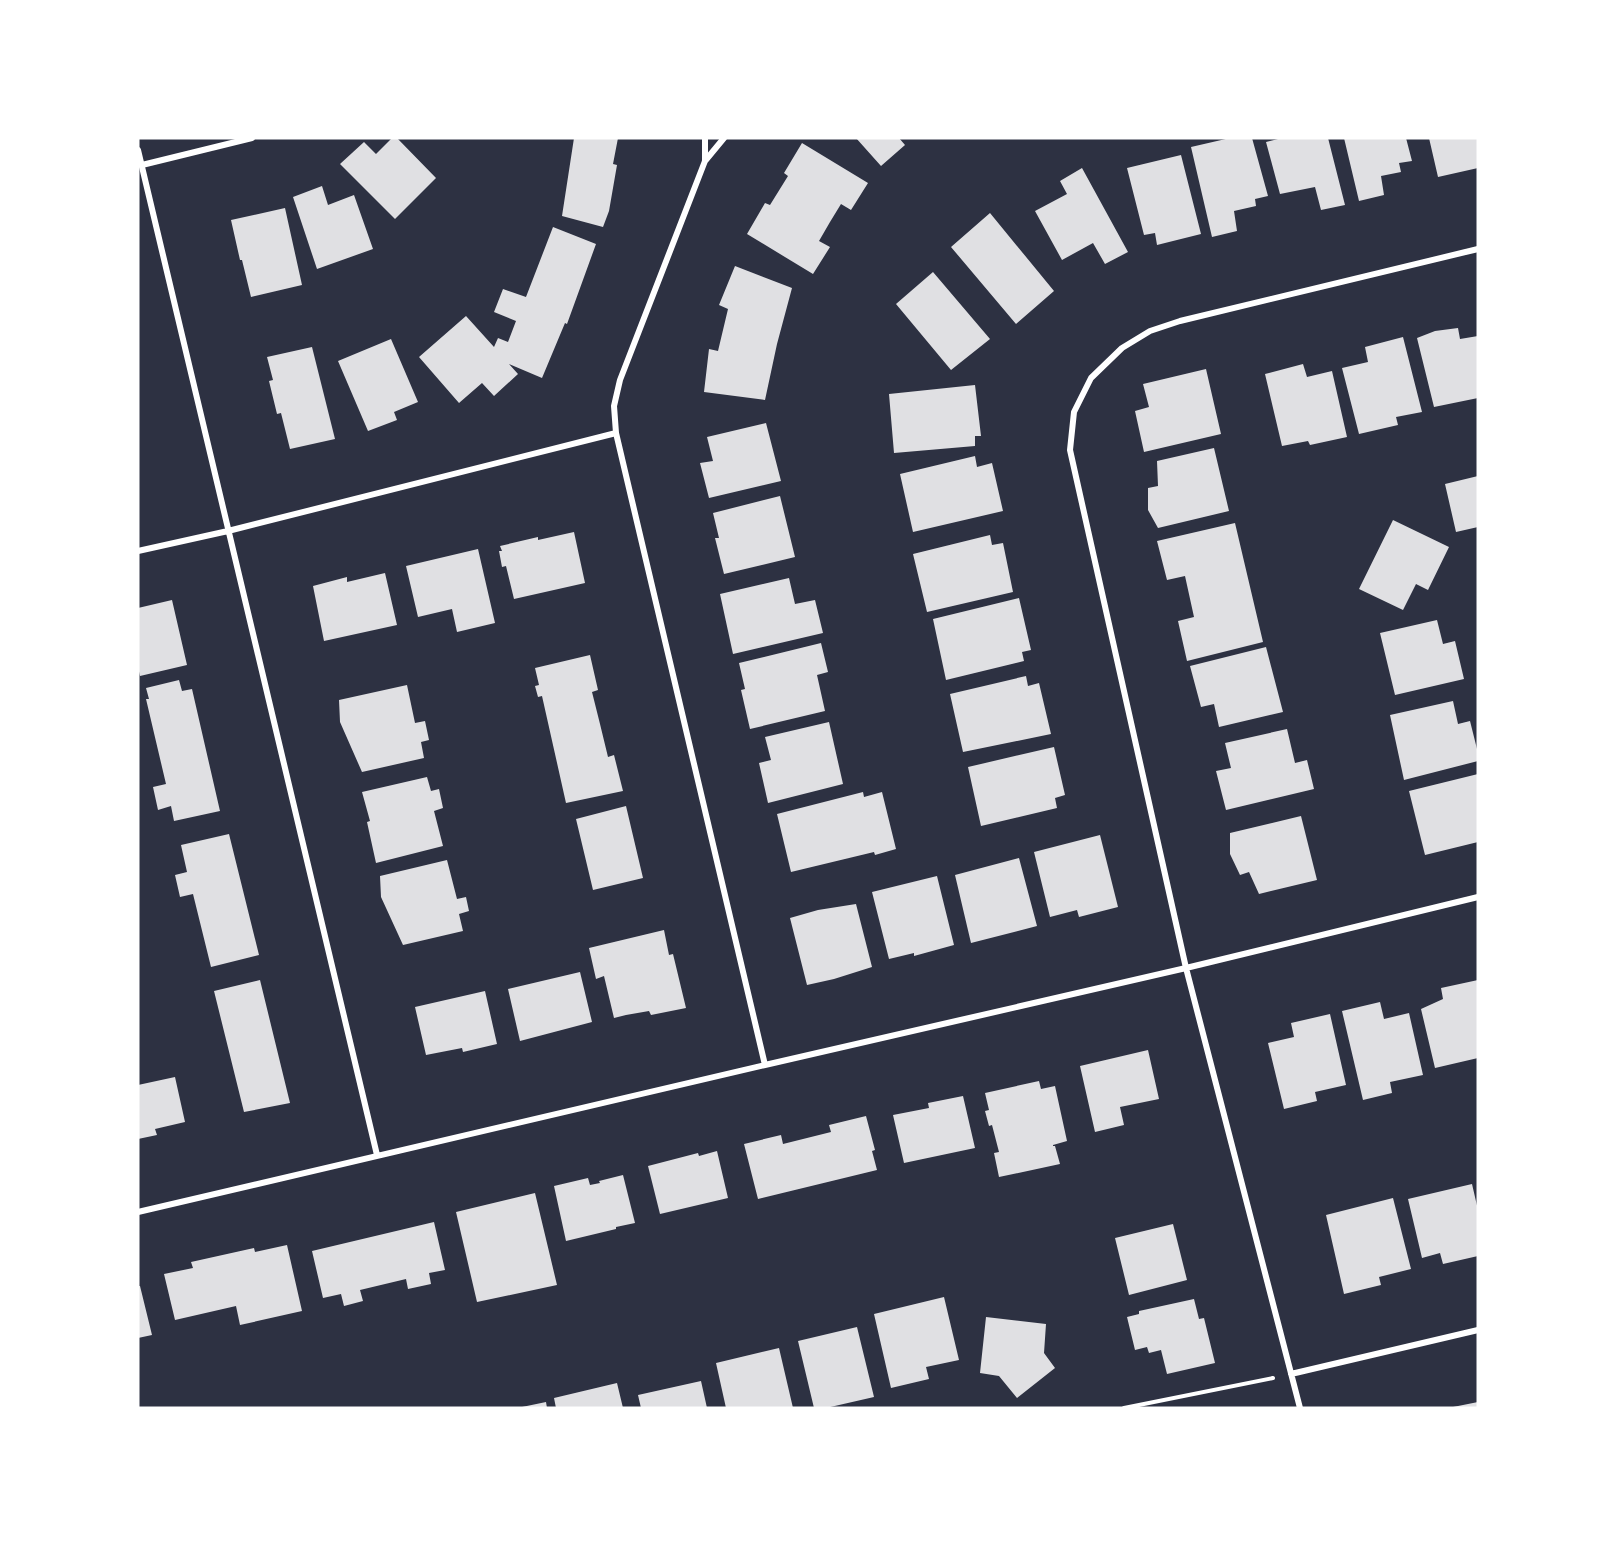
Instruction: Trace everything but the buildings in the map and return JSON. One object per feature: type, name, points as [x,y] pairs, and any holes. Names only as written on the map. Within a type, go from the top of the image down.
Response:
[{"type":"street","points":[[142,165],[252,138]]},
{"type":"street","points":[[705,138],[705,161]]},
{"type":"street","points":[[724,138],[705,161],[620,380],[614,406],[616,434],[765,1065]]},
{"type":"street","points":[[138,150],[377,1155]]},
{"type":"street","points":[[1300,1408],[1186,968],[1070,450],[1074,412],[1091,378],[1122,348],[1150,331],[1180,321],[1478,249]]},
{"type":"street","points":[[138,551],[228,531],[616,434]]},
{"type":"street","points":[[138,1212],[1186,968],[1478,897]]},
{"type":"street","points":[[1291,1374],[1478,1330]]},
{"type":"path","points":[[1124,1408],[1291,1374]]}]
